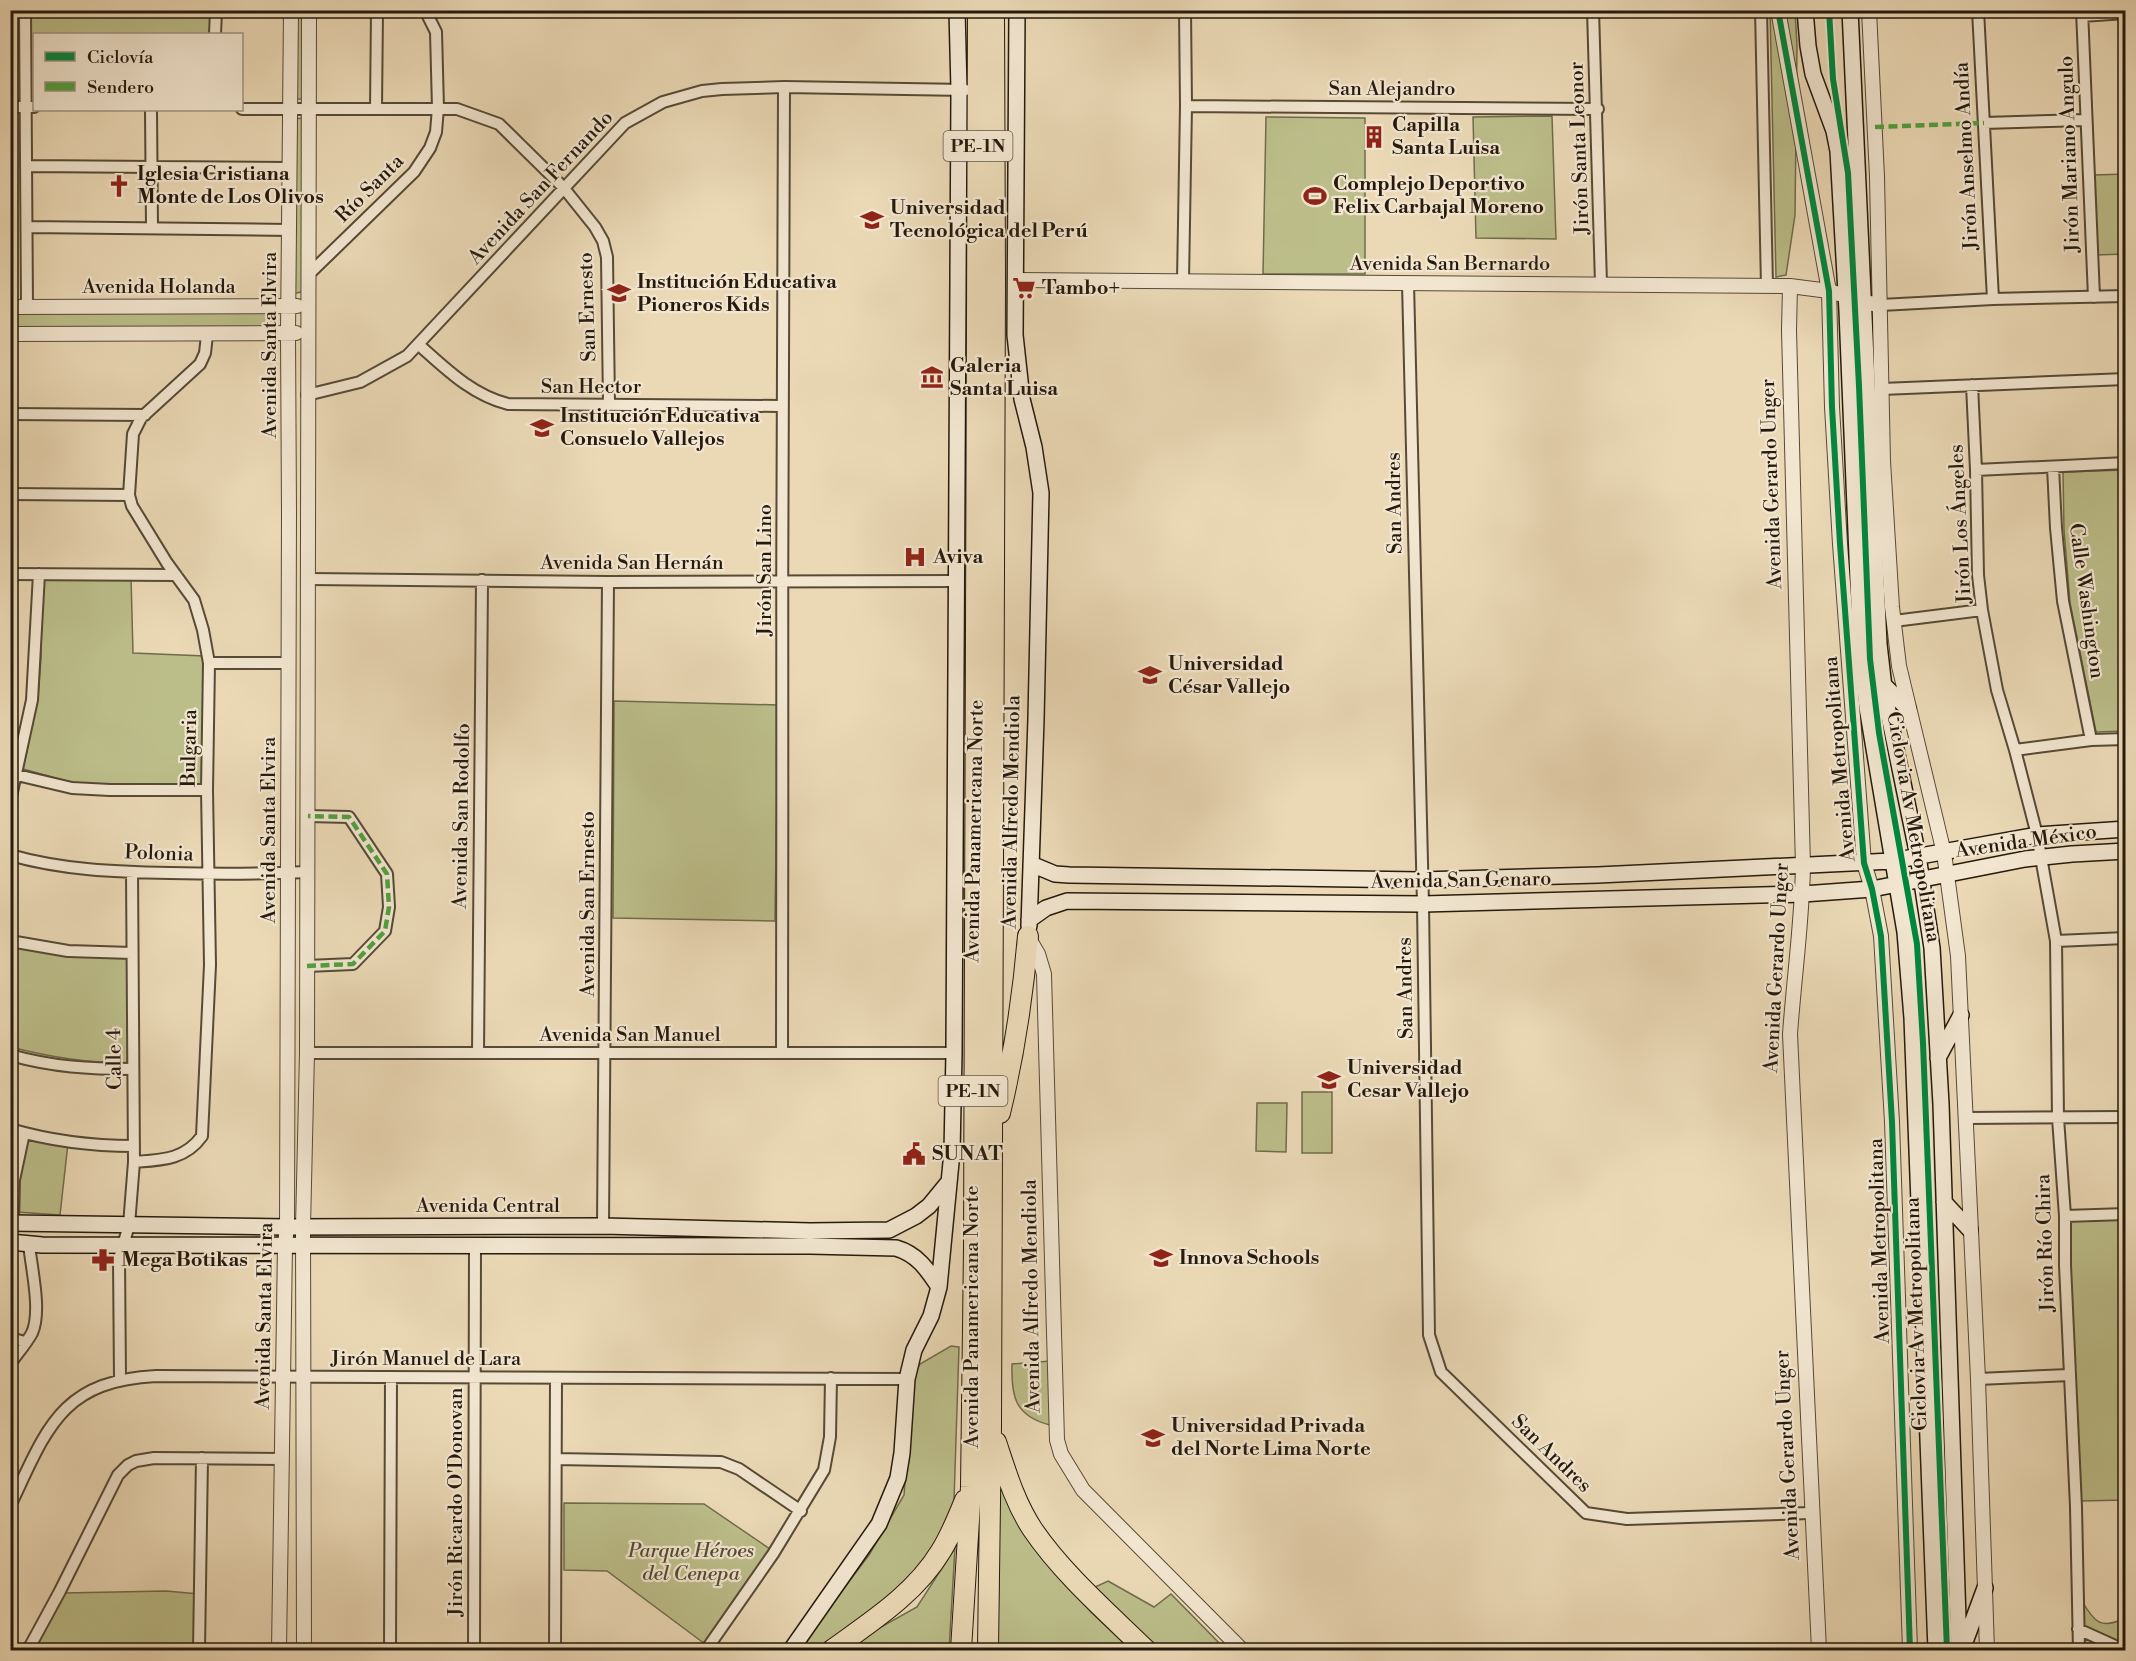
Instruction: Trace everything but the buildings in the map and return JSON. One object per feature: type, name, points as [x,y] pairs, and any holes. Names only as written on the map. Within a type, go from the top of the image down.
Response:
[{"type":"highway","name":"Avenida Panamericana Norte","points":[[961,1650],[970,1487],[974,1248],[977,564],[968,90],[978,10]]},
{"type":"highway","name":"Avenida Panamericana Norte","points":[[988,1650],[991,1428],[994,10]]},
{"type":"highway","points":[[992,1148],[1012,1058],[1024,985],[1029,928]]},
{"type":"highway","points":[[991,1428],[1008,1480],[1033,1530],[1060,1563],[1146,1650]]},
{"type":"highway","points":[[832,1650],[909,1592],[942,1550],[970,1487]]},
{"type":"main road","points":[[791,1650],[879,1524],[889,1505],[898,1478],[902,1453],[907,1379],[914,1350],[931,1316],[939,1287],[952,1152],[956,581],[968,90],[957,10]]},
{"type":"main road","name":"Avenida Alfredo Mendiola","points":[[1017,10],[1015,335],[1022,399],[1034,447],[1041,493],[1029,928]]},
{"type":"main road","points":[[1805,10],[1813,74],[1834,131],[1838,151],[1846,296]]},
{"type":"main road","points":[[1850,10],[1879,644],[1884,685],[1901,780],[1918,856],[1932,948],[1944,1202],[1960,1650]]},
{"type":"main road","name":"Avenida Metropolitana","points":[[1846,296],[1861,654],[1867,707],[1905,932],[1912,1018],[1936,1650]]},
{"type":"main road","points":[[1884,685],[1908,709]]},
{"type":"main road","name":"Avenida México","points":[[1892,861],[2037,835],[2126,830]]},
{"type":"main road","name":"Avenida México","points":[[1897,885],[2042,857],[2126,850]]},
{"type":"main road","name":"Avenida San Genaro","points":[[1031,864],[1055,874],[1069,875],[1421,880],[1598,875],[1892,861]]},
{"type":"main road","points":[[1245,902],[1246,879]]},
{"type":"main road","name":"Avenida San Genaro","points":[[1029,928],[1046,908],[1067,901],[1423,904],[1803,894],[1897,885]]},
{"type":"main road","points":[[1938,1058],[1960,1015]]},
{"type":"main road","name":"Avenida Central","points":[[10,1242],[123,1245],[475,1246],[810,1238],[889,1230],[916,1216],[938,1197],[948,1182]]},
{"type":"main road","points":[[1944,1202],[1970,1230]]},
{"type":"main road","name":"Avenida Central","points":[[12,1223],[287,1227],[603,1226],[810,1238],[907,1251],[923,1264],[939,1287]]},
{"type":"main road","points":[[1960,1650],[1985,1588]]},
{"type":"street","points":[[25,10],[30,107],[27,166],[27,307]]},
{"type":"street","points":[[215,33],[216,10]]},
{"type":"street","name":"Avenida Santa Elvira","points":[[279,1650],[287,1227],[288,306],[291,10]]},
{"type":"street","name":"Avenida Santa Elvira","points":[[304,1650],[303,1227],[307,1053],[309,10]]},
{"type":"street","points":[[376,109],[377,10]]},
{"type":"street","name":"Río Santa","points":[[308,275],[414,172],[433,140],[438,108],[436,32],[425,10]]},
{"type":"street","points":[[1183,281],[1185,10]]},
{"type":"street","name":"Jirón Santa Leonor","points":[[1593,10],[1598,109],[1601,284]]},
{"type":"street","points":[[1761,10],[1767,286]]},
{"type":"street","name":"Avenida Metropolitana","points":[[1778,10],[1829,291],[1832,407],[1840,544],[1864,863],[1872,889],[1881,936],[1892,1122],[1910,1650]]},
{"type":"street","points":[[1869,10],[1881,305],[1883,461],[1894,621],[1899,666],[1908,709],[1944,853],[1957,947],[1978,1379],[1987,1650]]},
{"type":"street","name":"Jirón Anselmo Andía","points":[[1978,10],[1993,299]]},
{"type":"street","points":[[2082,13],[2126,14]]},
{"type":"street","name":"Jirón Mariano Angulo","points":[[2082,13],[2094,297]]},
{"type":"street","name":"Jirón San Lino","points":[[782,1053],[784,87]]},
{"type":"street","name":"Avenida San Fernando","points":[[307,395],[360,382],[407,356],[625,123],[663,102],[722,88],[968,90]]},
{"type":"street","name":"San Alejandro","points":[[1186,106],[1598,109]]},
{"type":"street","points":[[10,107],[30,107]]},
{"type":"street","name":"San Ernesto","points":[[243,109],[457,109],[499,124],[563,187],[595,226],[603,241],[607,257],[609,405]]},
{"type":"street","points":[[151,111],[152,228]]},
{"type":"street","points":[[1984,123],[2086,120]]},
{"type":"street","points":[[27,166],[290,168]]},
{"type":"street","points":[[27,227],[290,230]]},
{"type":"street","name":"Avenida San Bernardo","points":[[1016,280],[1790,286],[1829,291],[1863,303],[1881,305]]},
{"type":"street","name":"San Andres","points":[[1408,283],[1423,904],[1429,1335],[1441,1372],[1586,1513],[1627,1519],[1811,1514]]},
{"type":"street","name":"Avenida Gerardo Unger","points":[[1790,286],[1789,330],[1803,866],[1803,894],[1790,1034],[1819,1650]]},
{"type":"street","points":[[1881,305],[1993,299],[2126,296]]},
{"type":"street","name":"Avenida Holanda","points":[[10,308],[308,306]]},
{"type":"street","points":[[10,334],[308,333]]},
{"type":"street","name":"Bulgaria","points":[[134,1162],[169,1159],[183,1154],[195,1146],[202,1136],[210,965],[207,790],[209,663],[203,630],[194,600],[132,506],[129,495],[133,434],[141,418],[200,364],[205,353],[207,334]]},
{"type":"street","name":"San Hector","points":[[419,345],[468,387],[494,400],[523,405],[782,406]]},
{"type":"street","points":[[1882,389],[2126,379]]},
{"type":"street","name":"Jirón Los Ángeles","points":[[1972,385],[1978,575],[1982,610],[1997,690],[2037,835]]},
{"type":"street","points":[[10,414],[145,415]]},
{"type":"street","points":[[1976,470],[2126,463]]},
{"type":"street","name":"Calle Washington","points":[[2054,467],[2056,528],[2063,601],[2091,740]]},
{"type":"street","points":[[10,494],[129,495]]},
{"type":"street","points":[[10,574],[176,575]]},
{"type":"street","points":[[10,801],[32,700],[39,574]]},
{"type":"street","name":"Avenida San Hernán","points":[[309,579],[608,582],[956,581]]},
{"type":"street","name":"Avenida San Rodolfo","points":[[478,1053],[482,580]]},
{"type":"street","name":"Avenida San Ernesto","points":[[603,1226],[608,582]]},
{"type":"street","points":[[1894,621],[1982,610]]},
{"type":"street","points":[[289,611],[308,612]]},
{"type":"street","points":[[209,663],[289,663]]},
{"type":"street","points":[[2015,750],[2091,740],[2126,739]]},
{"type":"street","points":[[17,775],[72,788],[207,790]]},
{"type":"street","points":[[307,966],[353,964],[385,931],[389,906],[387,874],[349,817],[308,816]]},
{"type":"street","name":"Jirón Río Chira","points":[[2037,835],[2055,941],[2058,1118],[2065,1216],[2079,1650]]},
{"type":"street","name":"Polonia","points":[[10,855],[79,868],[132,872],[209,874],[307,872]]},
{"type":"street","name":"Calle 4","points":[[120,1379],[119,1259],[129,1225],[134,1162],[132,872]]},
{"type":"street","name":"Avenida Alfredo Mendiola","points":[[1029,928],[1044,974],[1056,1427],[1061,1454],[1083,1490],[1242,1650]]},
{"type":"street","points":[[2055,941],[2126,938]]},
{"type":"street","points":[[10,941],[68,951],[132,953]]},
{"type":"street","name":"Avenida San Manuel","points":[[307,1053],[954,1053]]},
{"type":"street","points":[[10,1055],[42,1064],[89,1069],[133,1069]]},
{"type":"street","points":[[1966,1118],[2126,1118]]},
{"type":"street","points":[[10,1129],[71,1143],[134,1146]]},
{"type":"street","points":[[12,1223],[14,1180],[24,1133]]},
{"type":"street","points":[[2065,1216],[2126,1214]]},
{"type":"street","points":[[10,1365],[32,1332],[36,1306],[29,1244]]},
{"type":"street","name":"Jirón Ricardo O'Donovan","points":[[474,1650],[475,1246]]},
{"type":"street","points":[[10,1338],[25,1342]]},
{"type":"street","points":[[1978,1379],[2069,1375]]},
{"type":"street","name":"Jirón Manuel de Lara","points":[[10,1506],[14,1488],[45,1433],[57,1417],[84,1394],[120,1379],[156,1376],[907,1379]]},
{"type":"street","points":[[390,1650],[391,1377]]},
{"type":"street","points":[[555,1650],[556,1378]]},
{"type":"street","points":[[706,1650],[819,1481],[827,1461],[830,1437],[831,1378]]},
{"type":"street","points":[[28,1650],[60,1591],[113,1482],[122,1470],[144,1458],[282,1459]]},
{"type":"street","points":[[199,1650],[202,1458]]},
{"type":"street","points":[[556,1460],[721,1462],[739,1469],[801,1511]]},
{"type":"street","points":[[2078,1629],[2123,1648]]},
{"type":"green space","points":[[30,11],[212,11],[212,33],[33,33],[33,104],[29,104]]},
{"type":"green space","points":[[294,11],[304,11],[303,99],[294,99]]},
{"type":"green space","points":[[1770,11],[1795,11],[1797,45],[1795,215],[1786,275],[1776,277]]},
{"type":"green space","points":[[1552,116],[1556,239],[1476,238],[1473,117]]},
{"type":"green space","name":"Complejo Deportivo Felix Carbajal Moreno","points":[[1266,117],[1365,118],[1365,274],[1263,274]]},
{"type":"green space","points":[[302,118],[302,292],[296,293],[293,292],[295,119]]},
{"type":"green space","points":[[2125,174],[2125,254],[2096,255],[2094,175]]},
{"type":"green space","points":[[11,311],[271,312],[272,329],[11,327]]},
{"type":"green space","points":[[2125,470],[2125,731],[2096,732],[2070,603],[2064,530],[2063,472]]},
{"type":"green space","points":[[42,576],[131,578],[133,653],[205,656],[202,785],[110,786],[70,782],[23,769],[38,698]]},
{"type":"green space","points":[[614,701],[778,705],[775,921],[613,918]]},
{"type":"green space","points":[[10,945],[128,957],[127,1063],[68,1059],[11,1047]]},
{"type":"green space","points":[[1302,1092],[1332,1092],[1332,1153],[1302,1153]]},
{"type":"green space","points":[[1257,1103],[1287,1103],[1286,1152],[1256,1151]]},
{"type":"green space","points":[[26,1136],[68,1143],[60,1215],[16,1212],[19,1172]]},
{"type":"green space","points":[[2125,1219],[2125,1500],[2080,1501],[2068,1220]]},
{"type":"green space","points":[[951,1346],[959,1347],[954,1501],[940,1538],[908,1585],[820,1650],[797,1650],[869,1555],[904,1495],[913,1378],[920,1364]]},
{"type":"green space","points":[[1050,1361],[1050,1425],[1029,1416],[1018,1404],[1014,1395],[1012,1364]]},
{"type":"green space","points":[[999,1482],[1032,1545],[1091,1612],[1131,1650],[998,1650]]},
{"type":"green space","name":"Parque Héroes del Cenepa","points":[[564,1503],[704,1504],[770,1549],[705,1644],[607,1571],[564,1570]]},
{"type":"green space","points":[[955,1548],[949,1650],[840,1650],[917,1607]]},
{"type":"green space","points":[[1108,1581],[1154,1607],[1171,1594],[1226,1650],[1156,1650],[1093,1588]]},
{"type":"green space","points":[[166,1591],[199,1594],[197,1650],[39,1650],[34,1647],[64,1593]]},
{"type":"green space","points":[[2082,1601],[2090,1614],[2099,1622],[2117,1622],[2125,1618],[2125,1638],[2116,1650],[2083,1650]]},
{"type":"marked path","points":[[1875,127],[1984,123]]},
{"type":"marked path","points":[[307,966],[353,964],[385,931],[389,907],[387,874],[349,817],[308,816]]},
{"type":"cycle path","name":"Ciclovia Av Metropolitana","points":[[1778,10],[1829,291],[1832,407],[1840,544],[1864,863],[1872,889],[1881,936],[1892,1122],[1910,1650]]},
{"type":"cycle path","name":"Ciclovia Av Metropolitana","points":[[1829,10],[1833,79],[1848,173],[1870,659],[1879,733],[1917,944],[1947,1650]]},
{"type":"place","name":"Capilla Santa Luisa","points":[[1374,137]]},
{"type":"place","name":"Iglesia Cristiana Monte de Los Olivos","points":[[119,186]]},
{"type":"place","name":"Complejo Deportivo Felix Carbajal Moreno","points":[[1315,196]]},
{"type":"place","name":"Universidad Tecnológica del Perú","points":[[872,220]]},
{"type":"place","name":"Tambo+","points":[[1024,288]]},
{"type":"place","name":"Institución Educativa Pioneros Kids","points":[[619,293]]},
{"type":"place","name":"Galeria Santa Luisa","points":[[932,377]]},
{"type":"place","name":"Institución Educativa Consuelo Vallejos","points":[[542,428]]},
{"type":"place","name":"Aviva","points":[[915,557]]},
{"type":"place","name":"Universidad César Vallejo","points":[[1150,675]]},
{"type":"place","name":"Universidad Cesar Vallejo","points":[[1329,1080]]},
{"type":"place","name":"SUNAT","points":[[914,1154]]},
{"type":"place","name":"Innova Schools","points":[[1161,1258]]},
{"type":"place","name":"Mega Botikas","points":[[103,1260]]},
{"type":"place","name":"Universidad Privada del Norte Lima Norte","points":[[1153,1438]]}]
